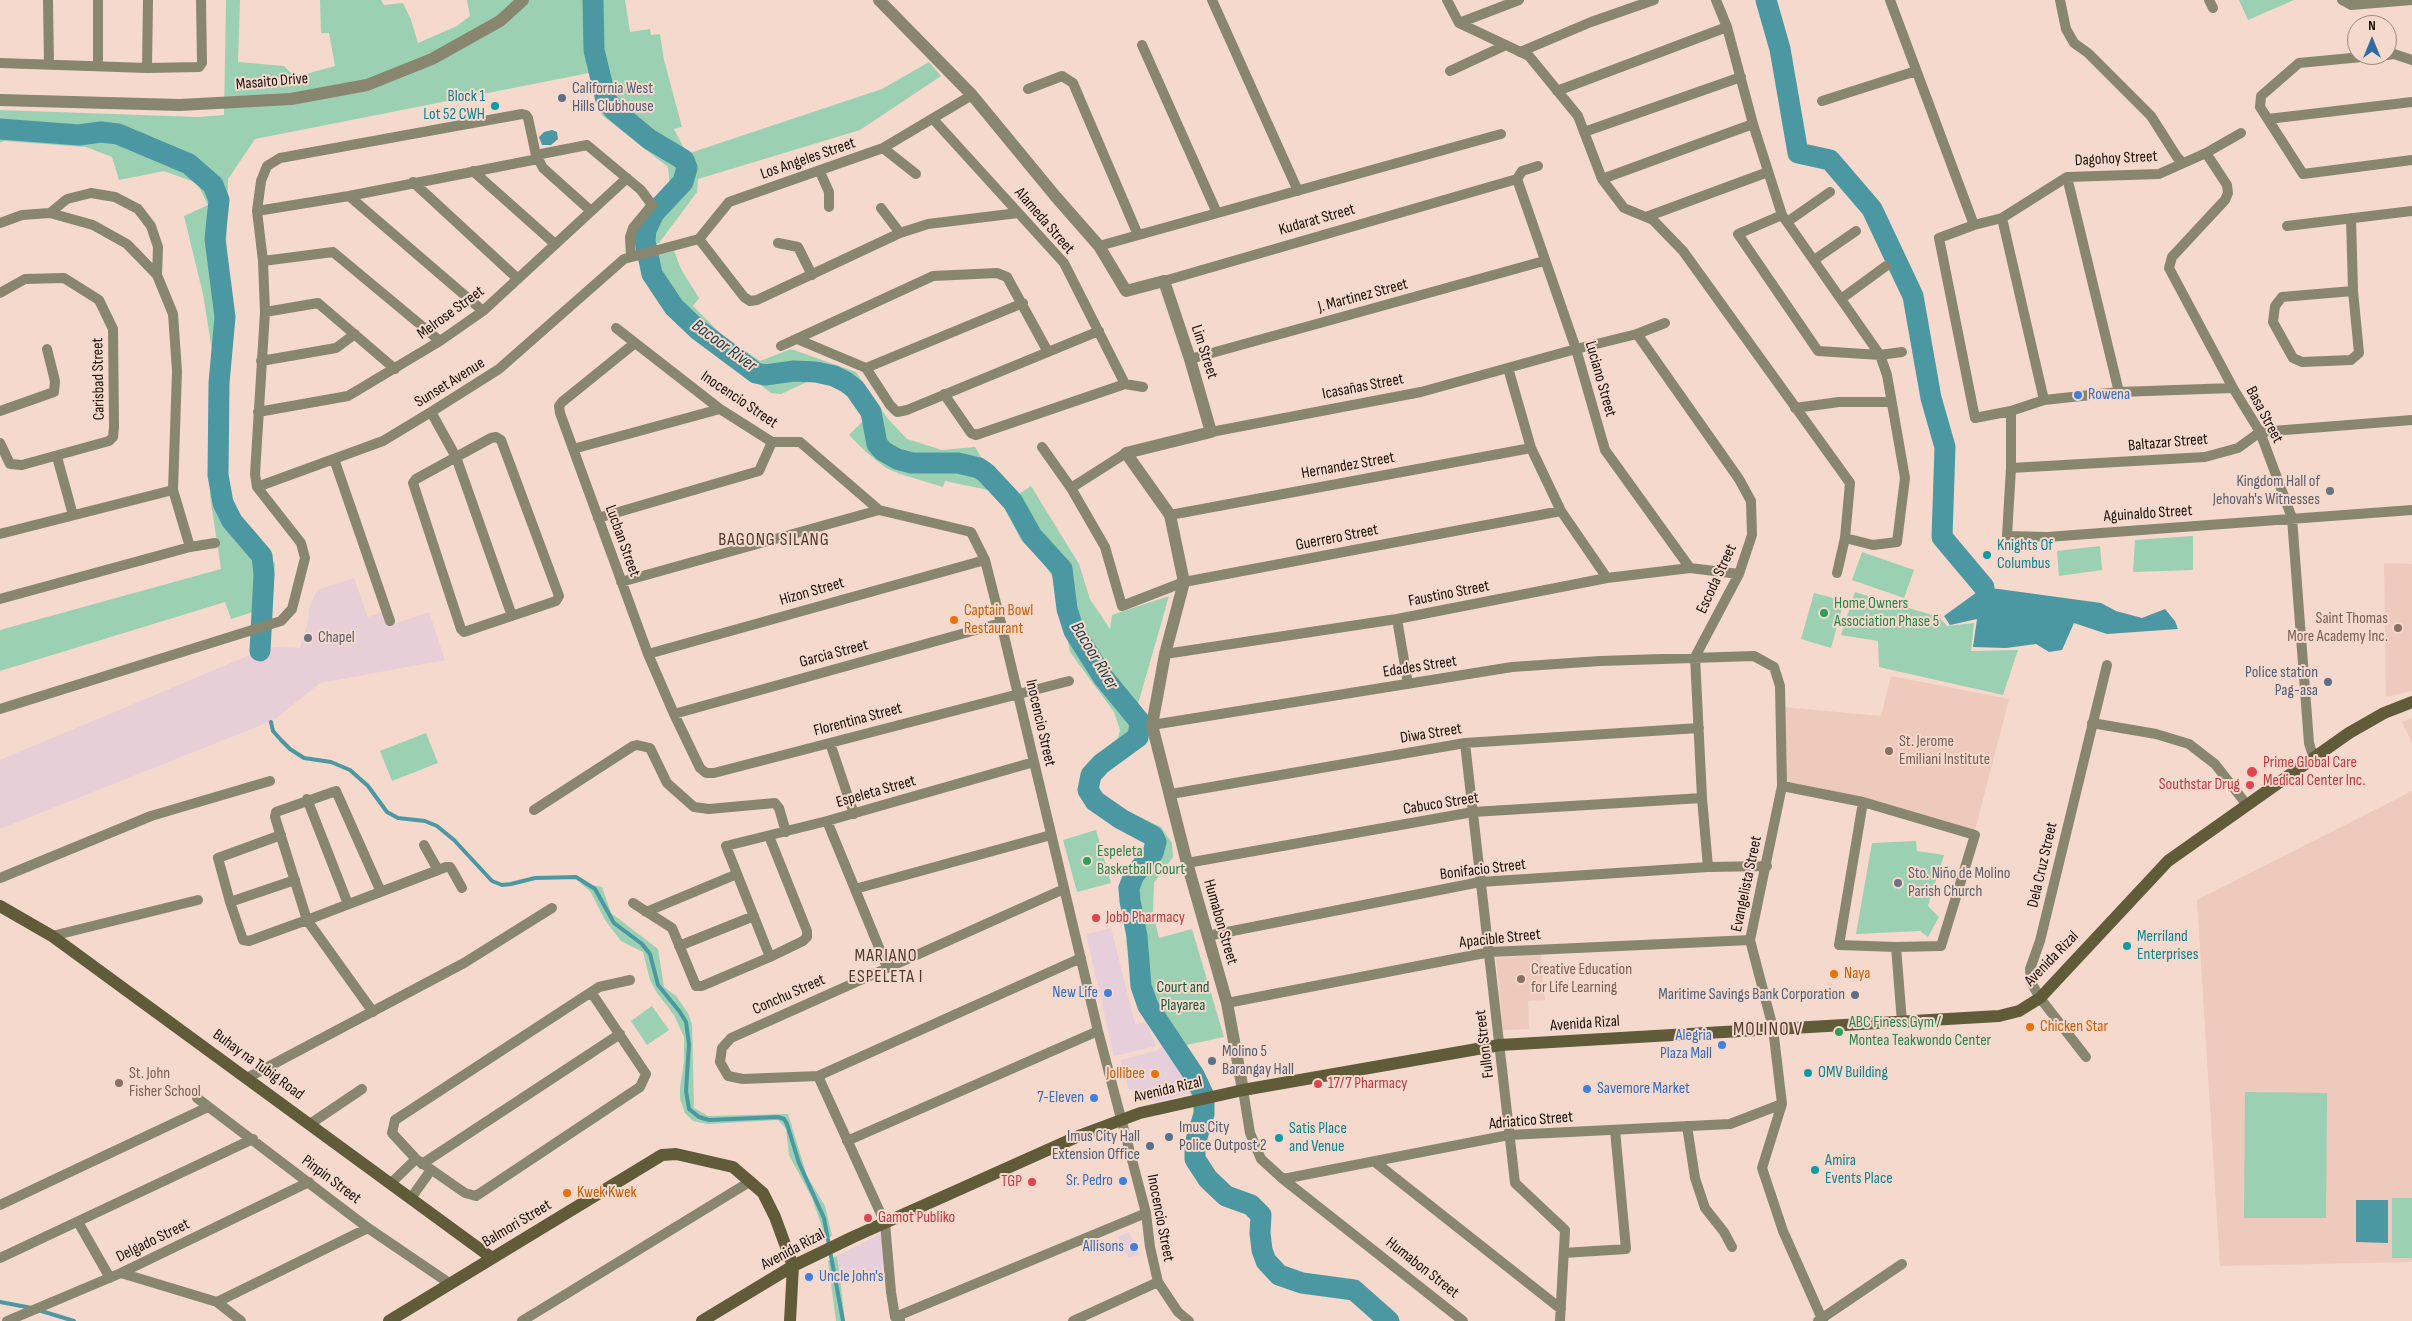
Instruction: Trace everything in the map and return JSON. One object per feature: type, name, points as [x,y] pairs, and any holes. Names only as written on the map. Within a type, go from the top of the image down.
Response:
[{"type":"main road","name":"Avenida Rizal","points":[[702,1321],[793,1266],[1081,1135],[1123,1119],[1194,1101],[1243,1090],[1500,1045],[1999,1016],[2019,1011],[2040,998],[2168,861],[2314,759],[2349,732],[2384,713],[2412,702]]},
{"type":"main road","name":"Buhay na Tubig Road","points":[[0,906],[52,936],[492,1258]]},
{"type":"main road","name":"Balmori Street","points":[[389,1321],[662,1155],[676,1154],[733,1167],[751,1181]]},
{"type":"main road","points":[[751,1181],[763,1193],[775,1217],[793,1266],[790,1321]]},
{"type":"street","points":[[48,0],[49,65]]},
{"type":"street","points":[[98,0],[98,66]]},
{"type":"street","points":[[147,68],[148,0]]},
{"type":"street","points":[[0,63],[147,68],[201,66],[201,0]]},
{"type":"street","name":"Masaito Drive","points":[[0,100],[180,105],[291,99],[368,85],[432,59],[500,21],[523,0]]},
{"type":"street","points":[[879,0],[972,96],[1099,246],[1501,134]]},
{"type":"street","points":[[1212,0],[1298,190]]},
{"type":"street","points":[[1447,0],[1459,23],[1529,56],[1578,116],[1602,179],[1624,208],[1653,220],[1683,251],[1850,484],[1845,538],[1838,573]]},
{"type":"street","points":[[1459,23],[1519,0]]},
{"type":"street","points":[[1520,52],[1591,22],[1654,0]]},
{"type":"street","points":[[1716,0],[1727,27],[1753,124],[1785,218],[1880,355],[1888,375],[1890,402],[1905,478],[1896,542],[1873,545],[1845,538]]},
{"type":"street","points":[[1890,0],[1974,225]]},
{"type":"street","points":[[2060,0],[2066,29],[2074,43],[2088,53],[2151,116],[2180,165]]},
{"type":"street","points":[[2342,0],[2351,5],[2412,0]]},
{"type":"street","points":[[1557,91],[1727,27]]},
{"type":"street","points":[[1142,45],[1218,213]]},
{"type":"street","points":[[1450,71],[1506,45]]},
{"type":"street","points":[[2397,55],[2412,60]]},
{"type":"street","points":[[2347,59],[2299,64],[2262,96],[2259,104],[2303,174],[2412,160]]},
{"type":"street","points":[[1822,102],[1916,71]]},
{"type":"street","points":[[1028,89],[1062,76],[1073,83],[1138,235]]},
{"type":"street","points":[[1584,132],[1741,76]]},
{"type":"street","name":"Los Angeles Street","points":[[698,240],[729,202],[820,172],[883,148],[972,96]]},
{"type":"street","points":[[2268,119],[2412,102]]},
{"type":"street","points":[[0,709],[281,621],[292,609],[305,558],[301,542],[256,487],[255,474],[265,312],[263,261],[258,211],[261,181],[267,166],[280,158],[522,114],[528,118],[537,157],[543,168],[591,211]]},
{"type":"street","name":"Alameda Street","points":[[933,119],[1064,264],[1125,384]]},
{"type":"street","points":[[1602,179],[1753,124]]},
{"type":"street","name":"Dagohoy Street","points":[[2011,411],[1975,418],[1938,238],[1974,225],[2002,218],[2067,177],[2159,174],[2206,152],[2240,133]]},
{"type":"street","points":[[258,211],[349,196],[473,171],[587,145],[641,190],[652,205],[633,228],[630,237],[634,257]]},
{"type":"street","points":[[883,148],[916,174]]},
{"type":"street","name":"Basa Street","points":[[2206,152],[2227,185],[2228,193],[2225,200],[2172,257],[2169,268],[2233,388],[2260,432],[2292,518],[2309,743],[2314,759]]},
{"type":"street","name":"Kudarat Street","points":[[1099,246],[1126,291],[1517,179],[1522,172],[1538,166]]},
{"type":"street","points":[[473,171],[555,244]]},
{"type":"street","points":[[820,172],[829,192],[829,207]]},
{"type":"street","points":[[1646,218],[1768,172]]},
{"type":"street","points":[[2067,177],[2119,392]]},
{"type":"street","name":"Melrose Street","points":[[258,412],[348,396],[440,341],[483,311],[627,178]]},
{"type":"street","name":"Luciano Street","points":[[1517,179],[1544,262],[1576,349],[1605,450],[1690,568]]},
{"type":"street","points":[[413,182],[518,279]]},
{"type":"street","points":[[1830,192],[1785,218],[1738,234],[1818,351],[1880,355],[1902,352]]},
{"type":"street","points":[[50,213],[67,199],[91,193],[115,197],[138,209],[151,226],[158,247],[157,274]]},
{"type":"street","points":[[349,196],[483,311]]},
{"type":"street","points":[[881,208],[900,233]]},
{"type":"street","points":[[2287,226],[2412,211]]},
{"type":"street","points":[[0,223],[22,215],[50,213],[93,225],[127,244],[157,274],[173,314],[177,371],[173,490],[190,547]]},
{"type":"street","points":[[698,240],[744,297],[750,301],[757,300],[900,233],[928,224],[1018,213]]},
{"type":"street","points":[[2002,218],[2044,400]]},
{"type":"street","points":[[2351,218],[2353,290],[2360,354],[2351,360],[2302,362],[2293,358],[2273,322],[2275,306],[2282,297],[2353,290]]},
{"type":"street","points":[[1814,260],[1856,231]]},
{"type":"street","name":"Sunset Avenue","points":[[256,487],[383,441],[499,369],[624,259],[698,240]]},
{"type":"street","points":[[778,243],[798,247],[812,275]]},
{"type":"street","points":[[263,261],[333,252],[440,341]]},
{"type":"street","name":"J. Martinez Street","points":[[1190,359],[1544,262]]},
{"type":"street","points":[[1841,299],[1886,266]]},
{"type":"street","points":[[781,346],[933,276],[1003,273],[1023,303],[1048,352]]},
{"type":"street","name":"Carisbad Street","points":[[0,292],[25,279],[64,278],[99,300],[113,329],[113,437],[109,441],[57,457],[16,466],[6,460],[0,443]]},
{"type":"street","name":"Lim Street","points":[[1164,281],[1190,359],[1211,432]]},
{"type":"street","points":[[265,312],[318,303],[395,369]]},
{"type":"street","points":[[866,368],[1023,303]]},
{"type":"street","name":"Icasañas Street","points":[[1071,488],[1126,453],[1211,432],[1421,392],[1576,349],[1638,334],[1665,323]]},
{"type":"street","name":"Inocencio Street","points":[[616,328],[720,409],[772,442],[800,442],[879,510],[971,532],[985,560],[1001,623],[1080,958],[1146,1212],[1150,1247],[1158,1282],[1178,1312],[1189,1321]]},
{"type":"street","points":[[797,339],[866,368],[890,405],[897,412],[907,410],[1099,332]]},
{"type":"street","points":[[261,361],[336,348],[355,334]]},
{"type":"street","name":"Escoda Street","points":[[1638,334],[1739,479],[1751,501],[1752,535],[1739,574],[1695,657]]},
{"type":"street","name":"Lucban Street","points":[[635,343],[559,406],[648,654],[700,768],[706,773]]},
{"type":"street","points":[[0,411],[54,392],[55,381],[47,349]]},
{"type":"street","points":[[1508,368],[1532,448],[1561,511],[1608,578]]},
{"type":"street","points":[[944,394],[971,433],[976,435],[1125,384],[1143,387]]},
{"type":"street","points":[[2011,468],[2011,411],[2044,400],[2119,392],[2233,388]]},
{"type":"street","points":[[1795,408],[1839,402],[1890,402]]},
{"type":"street","points":[[573,449],[720,409]]},
{"type":"street","points":[[432,412],[456,457],[512,616]]},
{"type":"street","points":[[2260,432],[2412,420]]},
{"type":"street","name":"Baltazar Street","points":[[2011,468],[2205,457],[2238,448],[2260,432]]},
{"type":"street","points":[[496,437],[501,440],[559,596],[556,601],[468,631],[464,632],[460,629],[413,483],[416,479],[456,457],[490,438],[496,437]]},
{"type":"street","points":[[598,518],[759,471],[772,442]]},
{"type":"street","points":[[1042,447],[1071,488]]},
{"type":"street","name":"Hernandez Street","points":[[1170,515],[1532,448]]},
{"type":"street","name":"Humabon Street","points":[[1126,453],[1170,515],[1184,582],[1165,654],[1152,725],[1187,863],[1227,1003],[1250,1133],[1261,1159],[1283,1179],[1463,1321]]},
{"type":"street","points":[[57,457],[73,515]]},
{"type":"street","points":[[334,459],[390,621]]},
{"type":"street","name":"Aguinaldo Street","points":[[2011,468],[2006,536],[2047,537],[2412,510]]},
{"type":"street","name":"Guerrero Street","points":[[1071,488],[1105,547],[1122,606],[1184,582],[1561,511]]},
{"type":"street","points":[[0,534],[173,490]]},
{"type":"street","points":[[621,582],[879,510]]},
{"type":"street","points":[[0,599],[190,547],[215,542]]},
{"type":"street","name":"Hizon Street","points":[[648,654],[985,560]]},
{"type":"street","name":"Faustino Street","points":[[1165,654],[1397,620],[1608,578],[1690,568],[1739,574]]},
{"type":"street","points":[[1397,620],[1408,684]]},
{"type":"street","name":"Garcia Street","points":[[674,714],[1001,623]]},
{"type":"street","name":"Evangelista Street","points":[[1695,657],[1754,656],[1774,667],[1780,686],[1782,786],[1767,866],[1750,940],[1772,1028],[1782,1104],[1762,1168],[1783,1231],[1821,1320]]},
{"type":"street","points":[[1695,657],[1702,798],[1708,867]]},
{"type":"street","name":"Edades Street","points":[[1152,725],[1512,667],[1695,657]]},
{"type":"street","name":"Dela Cruz Street","points":[[2086,1057],[2040,998],[2031,982],[2030,969],[2040,941],[2107,665]]},
{"type":"street","name":"Florentina Street","points":[[706,773],[714,773],[1069,681]]},
{"type":"street","points":[[2092,723],[2156,734],[2190,744],[2214,764],[2247,805]]},
{"type":"street","name":"Diwa Street","points":[[1171,794],[1465,743],[1699,728]]},
{"type":"street","points":[[830,743],[854,814]]},
{"type":"street","name":"Fullon Street","points":[[1465,743],[1515,1183],[1564,1230],[1560,1321]]},
{"type":"street","points":[[534,810],[637,745],[650,748],[667,783],[694,807],[709,809],[776,803],[786,832]]},
{"type":"street","name":"Espeleta Street","points":[[736,874],[726,846],[854,814],[1034,762]]},
{"type":"street","points":[[0,878],[151,816],[270,781]]},
{"type":"street","points":[[1782,786],[1863,802],[1975,835],[1941,946],[1896,948],[1839,945],[1863,802]]},
{"type":"street","points":[[373,1012],[307,920],[275,817],[276,812],[332,791],[339,793],[381,892]]},
{"type":"street","name":"Cabuco Street","points":[[1187,863],[1473,812],[1702,798]]},
{"type":"street","points":[[307,799],[348,904]]},
{"type":"street","points":[[826,821],[887,967]]},
{"type":"street","points":[[281,835],[218,858],[243,940],[249,941],[450,867],[462,888]]},
{"type":"street","points":[[855,889],[1052,835]]},
{"type":"street","points":[[633,903],[672,928],[696,986],[702,986],[770,957],[807,937],[807,932],[769,836]]},
{"type":"street","points":[[424,845],[438,870]]},
{"type":"street","name":"Bonifacio Street","points":[[1207,936],[1480,882],[1708,867],[1767,866]]},
{"type":"street","points":[[646,912],[736,874],[770,957]]},
{"type":"street","points":[[230,902],[295,880]]},
{"type":"street","name":"Conchu Street","points":[[818,1076],[743,1079],[728,1076],[720,1062],[722,1048],[731,1038],[1064,889]]},
{"type":"street","points":[[52,936],[198,900]]},
{"type":"street","points":[[247,1078],[464,963],[552,908]]},
{"type":"street","points":[[679,946],[754,916]]},
{"type":"street","name":"Apacible Street","points":[[1227,1003],[1490,952],[1750,940]]},
{"type":"street","points":[[1896,948],[1902,1022]]},
{"type":"street","points":[[1080,958],[818,1076],[886,1223],[891,1292],[898,1319],[1146,1212]]},
{"type":"street","points":[[591,992],[646,1074],[640,1087],[476,1196],[465,1193],[423,1164],[392,1133],[395,1120],[591,992],[599,987],[630,980]]},
{"type":"street","points":[[847,1141],[1098,1031]]},
{"type":"street","points":[[391,1183],[423,1164],[620,1034]]},
{"type":"street","points":[[310,1124],[362,1089]]},
{"type":"street","name":"Pinpin Street","points":[[197,1098],[368,1228],[449,1284]]},
{"type":"street","name":"Adriatico Street","points":[[1283,1179],[1509,1135],[1730,1124],[1782,1104]]},
{"type":"street","points":[[0,1205],[208,1107]]},
{"type":"street","points":[[1687,1126],[1695,1178],[1705,1208],[1724,1232],[1732,1247]]},
{"type":"street","points":[[1564,1253],[1626,1248],[1615,1130]]},
{"type":"street","points":[[0,1258],[253,1139]]},
{"type":"street","points":[[1375,1162],[1561,1309]]},
{"type":"street","points":[[411,1198],[423,1164]]},
{"type":"street","points":[[522,1321],[751,1181]]},
{"type":"street","name":"Delgado Street","points":[[7,1321],[121,1273],[309,1182]]},
{"type":"street","points":[[78,1222],[110,1278]]},
{"type":"street","points":[[217,1302],[368,1228]]},
{"type":"street","points":[[1821,1320],[1902,1264]]},
{"type":"street","points":[[121,1273],[217,1302],[241,1321]]},
{"type":"street","points":[[1073,1321],[1158,1282]]},
{"type":"shaded area","name":"Saint Thomas More Academy Inc.","points":[[2384,563],[2412,564],[2412,691],[2386,697]]},
{"type":"shaded area","points":[[354,578],[368,617],[383,612],[388,626],[429,612],[445,660],[320,683],[274,720],[0,829],[0,760],[250,655],[265,653],[274,647],[300,648],[308,621],[309,608],[317,590]]},
{"type":"shaded area","name":"St. Jerome Emiliani Institute","points":[[1891,676],[2009,699],[1974,834],[1784,786],[1782,707],[1881,716]]},
{"type":"shaded area","points":[[2412,718],[2412,743],[2402,722]]},
{"type":"shaded area","points":[[2412,791],[2412,1262],[2220,1266],[2197,900]]},
{"type":"shaded area","points":[[1111,928],[1135,1024],[1146,1022],[1156,1046],[1114,1056],[1086,934]]},
{"type":"shaded area","name":"Creative Education for Life Learning","points":[[1541,954],[1545,1000],[1528,1001],[1529,1029],[1503,1030],[1496,958]]},
{"type":"shaded area","name":"Jollibee","points":[[1166,1043],[1198,1092],[1155,1102],[1128,1088],[1121,1060],[1156,1051]]},
{"type":"shaded area","points":[[884,1232],[882,1276],[840,1278],[837,1256]]},
{"type":"shaded area","points":[[1129,1232],[1140,1254],[1129,1258],[1118,1237]]},
{"type":"green space","points":[[226,0],[240,0],[238,62],[284,66],[295,77],[335,66],[329,33],[321,33],[320,0],[381,0],[384,5],[403,3],[411,20],[418,43],[457,26],[470,16],[467,0],[625,0],[630,32],[650,29],[651,35],[660,34],[664,60],[682,127],[674,129],[687,154],[882,89],[929,62],[941,76],[860,130],[698,179],[697,192],[659,243],[638,249],[642,221],[670,186],[668,167],[603,116],[597,108],[589,73],[255,139],[228,179],[226,252],[233,318],[226,397],[225,480],[231,502],[275,564],[272,606],[231,619],[225,602],[0,671],[0,630],[221,569],[210,496],[214,363],[203,294],[184,216],[208,205],[197,183],[164,171],[119,180],[112,157],[86,147],[4,141],[0,143],[0,110],[198,117],[224,115]]},
{"type":"green space","points":[[2239,0],[2294,0],[2248,20]]},
{"type":"green space","name":"Court and Playarea","points":[[674,251],[681,269],[699,298],[693,306],[724,337],[760,361],[791,349],[856,372],[888,419],[907,439],[942,450],[975,447],[987,467],[1009,482],[1019,494],[1031,486],[1079,564],[1090,599],[1110,629],[1112,615],[1169,596],[1138,704],[1148,734],[1136,750],[1097,779],[1100,791],[1117,806],[1161,827],[1172,843],[1173,857],[1154,883],[1153,912],[1159,938],[1192,929],[1224,1037],[1182,1046],[1207,1089],[1198,1092],[1141,1008],[1126,942],[1127,927],[1118,887],[1122,879],[1150,850],[1147,839],[1087,803],[1082,798],[1078,788],[1085,770],[1092,760],[1118,738],[1120,730],[1114,712],[1070,652],[1056,582],[1040,558],[1021,540],[999,498],[988,490],[945,481],[943,487],[900,474],[886,468],[866,452],[849,435],[870,414],[850,390],[822,382],[807,382],[781,394],[771,393],[701,338],[656,296],[646,279],[640,260]]},
{"type":"green space","points":[[2193,536],[2193,570],[2133,572],[2135,540]]},
{"type":"green space","points":[[2100,546],[2102,570],[2059,576],[2057,551]]},
{"type":"green space","points":[[1862,552],[1914,570],[1904,598],[1852,580]]},
{"type":"green space","points":[[1855,592],[1939,617],[1947,626],[1974,623],[1971,651],[2018,650],[2003,695],[1879,667],[1878,641],[1841,635]]},
{"type":"green space","name":"Home Owners Association Phase 5","points":[[1814,593],[1844,601],[1831,648],[1801,639]]},
{"type":"green space","points":[[426,733],[438,763],[392,781],[380,751]]},
{"type":"green space","name":"Espeleta Basketball Court","points":[[1096,830],[1111,883],[1077,892],[1063,840]]},
{"type":"green space","points":[[1916,841],[1917,851],[1944,855],[1928,906],[1939,917],[1928,937],[1920,931],[1856,934],[1872,843]]},
{"type":"green space","points":[[580,883],[602,887],[611,913],[658,949],[664,987],[676,996],[688,1013],[692,1024],[694,1108],[708,1116],[788,1114],[807,1176],[825,1206],[832,1236],[826,1239],[812,1198],[789,1155],[786,1129],[778,1120],[708,1124],[693,1121],[685,1113],[680,1099],[684,1061],[684,1037],[674,1015],[657,993],[650,980],[643,952],[621,941],[605,920],[590,891]]},
{"type":"green space","points":[[652,1006],[669,1030],[647,1045],[631,1021]]},
{"type":"green space","points":[[2245,1092],[2327,1093],[2326,1218],[2244,1218]]},
{"type":"green space","points":[[2392,1198],[2412,1198],[2412,1258],[2392,1258]]},
{"type":"green space","points":[[837,1256],[845,1321],[836,1321],[828,1261]]},
{"type":"water","points":[[552,130],[557,132],[558,139],[551,145],[542,145],[539,137],[544,132]]},
{"type":"water","points":[[1984,587],[2101,603],[2116,611],[2142,618],[2165,609],[2175,621],[2178,629],[2107,634],[2074,623],[2062,650],[2049,652],[2036,644],[2006,648],[1973,647],[1977,619],[1950,625],[1944,616]]},
{"type":"water","points":[[2356,1200],[2388,1200],[2388,1243],[2356,1242]]},
{"type":"waterway","name":"Bacoor River","points":[[593,0],[594,50],[606,100],[615,111],[649,139],[684,160],[687,168],[683,182],[654,213],[646,230],[645,241],[652,274],[674,307],[697,329],[756,373],[765,375],[794,371],[816,372],[834,376],[846,382],[855,389],[871,412],[877,444],[883,451],[897,459],[912,463],[958,463],[979,468],[1013,502],[1032,536],[1062,569],[1067,609],[1074,631],[1103,677],[1140,722],[1138,737],[1101,764],[1091,775],[1088,790],[1095,801],[1121,819],[1153,836],[1156,842],[1153,853],[1134,875],[1129,888],[1130,901],[1137,936],[1141,986],[1148,1006],[1194,1075],[1204,1096],[1204,1114],[1195,1144],[1195,1159],[1208,1179],[1226,1196],[1251,1205],[1261,1215],[1260,1233],[1262,1250],[1266,1261],[1279,1275],[1302,1283],[1354,1290],[1389,1321]]},
{"type":"waterway","points":[[1766,0],[1780,49],[1798,153],[1830,160],[1872,209],[1913,296],[1931,398],[1945,447],[1942,537],[1984,587]]},
{"type":"waterway","points":[[0,129],[79,135],[101,132],[118,134],[189,164],[213,185],[219,200],[215,239],[225,317],[219,383],[218,475],[223,503],[232,521],[262,556],[264,575],[260,651]]},
{"type":"waterway","points":[[271,722],[273,731],[281,740],[290,749],[304,758],[331,762],[350,770],[368,786],[387,812],[398,818],[425,821],[437,826],[454,840],[492,881],[502,885],[535,878],[576,877],[595,889],[614,923],[642,944],[650,954],[658,985],[686,1022],[689,1044],[686,1091],[689,1109],[699,1117],[709,1120],[778,1117],[784,1119],[787,1124],[799,1163],[824,1218],[843,1321]]},
{"type":"waterway","points":[[0,1302],[32,1308]]},
{"type":"waterway","points":[[38,1310],[74,1321]]},
{"type":"place","name":"California West Hills Clubhouse","points":[[562,98]]},
{"type":"place","name":"Block 1 Lot 52 CWH","points":[[495,106]]},
{"type":"place","name":"Rowena","points":[[2078,395]]},
{"type":"place","name":"Kingdom Hall of Jehovah's Witnesses","points":[[2330,491]]},
{"type":"place","name":"Knights Of Columbus","points":[[1987,555]]},
{"type":"place","name":"Home Owners Association Phase 5","points":[[1824,613]]},
{"type":"place","name":"Captain Bowl Restaurant","points":[[954,620]]},
{"type":"place","name":"Saint Thomas More Academy Inc.","points":[[2398,628]]},
{"type":"place","name":"Chapel","points":[[308,638]]},
{"type":"place","name":"Police station Pag-asa","points":[[2328,682]]},
{"type":"place","name":"St. Jerome Emiliani Institute","points":[[1889,751]]},
{"type":"place","name":"Prime Global Care Medical Center Inc.","points":[[2252,772]]},
{"type":"place","name":"Southstar Drug","points":[[2250,785]]},
{"type":"place","name":"Espeleta Basketball Court","points":[[1087,861]]},
{"type":"place","name":"Sto. Niño de Molino Parish Church","points":[[1898,883]]},
{"type":"place","name":"Jobb Pharmacy","points":[[1096,918]]},
{"type":"place","name":"Merriland Enterprises","points":[[2127,946]]},
{"type":"place","name":"Naya","points":[[1834,974]]},
{"type":"place","name":"Creative Education for Life Learning","points":[[1521,979]]},
{"type":"place","name":"New Life","points":[[1108,993]]},
{"type":"place","name":"Maritime Savings Bank Corporation","points":[[1855,995]]},
{"type":"place","name":"Chicken Star","points":[[2030,1027]]},
{"type":"place","name":"ABC Finess Gym / Montea Teakwondo Center","points":[[1839,1032]]},
{"type":"place","name":"Alegria Plaza Mall","points":[[1722,1045]]},
{"type":"place","name":"Molino 5 Barangay Hall","points":[[1212,1061]]},
{"type":"place","name":"OMV Building","points":[[1808,1073]]},
{"type":"place","name":"Jollibee","points":[[1155,1074]]},
{"type":"place","name":"St. John Fisher School","points":[[119,1083]]},
{"type":"place","name":"17/7 Pharmacy","points":[[1318,1084]]},
{"type":"place","name":"Savemore Market","points":[[1587,1089]]},
{"type":"place","name":"7-Eleven","points":[[1094,1098]]},
{"type":"place","name":"Imus City Police Outpost 2","points":[[1169,1137]]},
{"type":"place","name":"Satis Place and Venue","points":[[1279,1138]]},
{"type":"place","name":"Imus City Hall Extension Office","points":[[1150,1146]]},
{"type":"place","name":"Amira Events Place","points":[[1815,1170]]},
{"type":"place","name":"Sr. Pedro","points":[[1123,1181]]},
{"type":"place","name":"TGP","points":[[1032,1182]]},
{"type":"place","name":"Kwek Kwek","points":[[567,1193]]},
{"type":"place","name":"Gamot Publiko","points":[[868,1218]]},
{"type":"place","name":"Allisons","points":[[1134,1247]]},
{"type":"place","name":"Uncle John's","points":[[809,1277]]},
{"type":"district","name":"BAGONG SILANG","points":[[774,540]]},
{"type":"district","name":"MARIANO ESPELETA I","points":[[886,966]]},
{"type":"district","name":"MOLINO V","points":[[1768,1030]]}]
